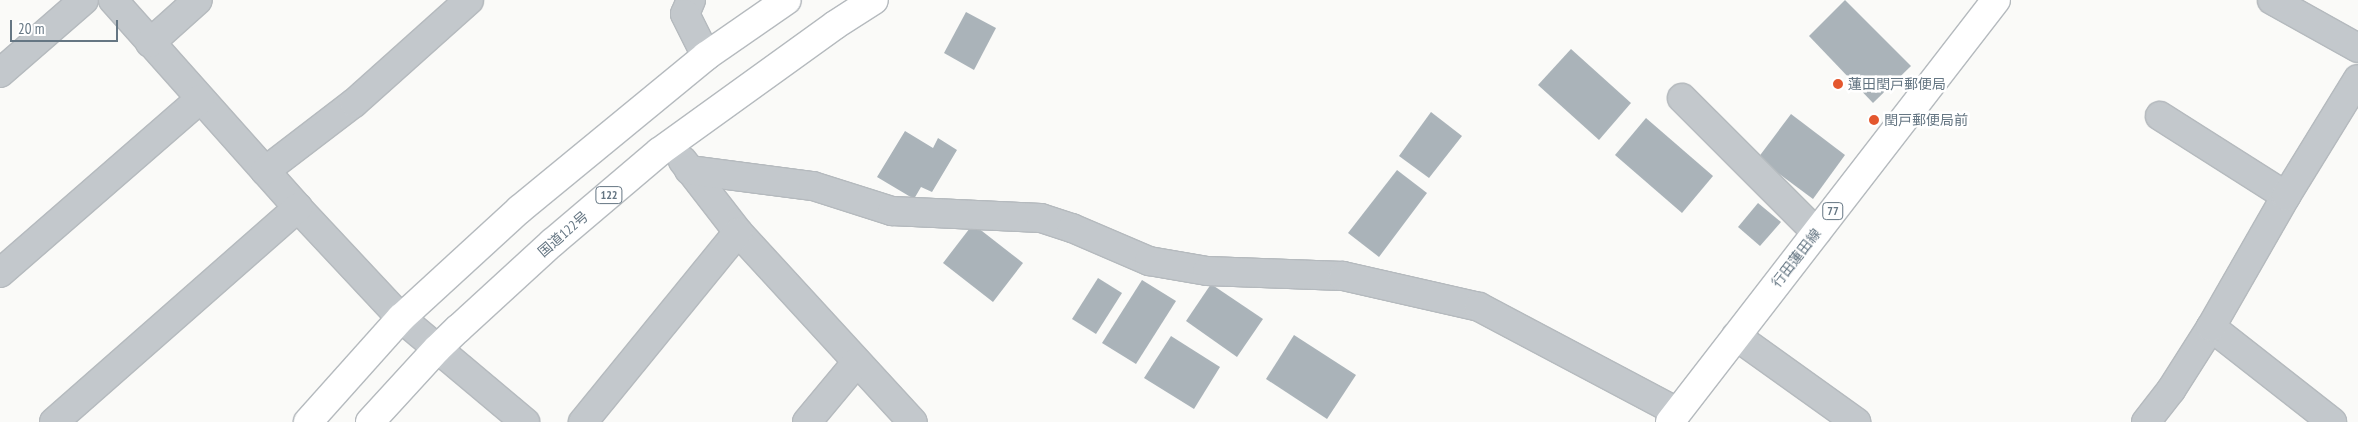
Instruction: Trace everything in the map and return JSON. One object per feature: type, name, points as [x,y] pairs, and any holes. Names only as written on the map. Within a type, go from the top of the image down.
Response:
[{"type":"main road","points":[[308,422],[401,318],[520,209],[706,56],[787,0]]},
{"type":"main road","name":"国道122号","points":[[370,422],[437,349],[553,242],[671,144],[835,25],[874,0]]},
{"type":"main road","name":"行田蓮田線","points":[[1673,417],[1996,0]]},
{"type":"street","points":[[0,73],[84,0]]},
{"type":"street","points":[[113,0],[298,208],[401,318],[526,422]]},
{"type":"street","points":[[150,43],[198,0]]},
{"type":"street","points":[[265,171],[354,103],[469,0]]},
{"type":"street","points":[[691,0],[685,14],[706,56]]},
{"type":"street","points":[[2272,0],[2358,48]]},
{"type":"street","points":[[2146,422],[2171,390],[2211,327],[2286,196],[2358,78]]},
{"type":"street","points":[[1682,98],[1816,232]]},
{"type":"street","points":[[0,273],[200,99]]},
{"type":"street","points":[[2160,116],[2286,196]]},
{"type":"street","points":[[671,144],[738,232],[913,422]]},
{"type":"street","points":[[690,170],[813,186],[892,211],[1041,218],[1072,228],[1149,261],[1207,270],[1343,276],[1479,307],[1673,417]]},
{"type":"street","points":[[54,422],[298,208]]},
{"type":"street","points":[[583,422],[738,232]]},
{"type":"street","points":[[2211,327],[2332,422]]},
{"type":"street","points":[[1736,336],[1856,422]]},
{"type":"street","points":[[807,422],[857,362]]},
{"type":"building","points":[[1845,0],[1911,66],[1873,103],[1809,36]]},
{"type":"building","points":[[966,12],[996,28],[974,70],[944,53]]},
{"type":"building","points":[[1571,49],[1631,103],[1599,140],[1538,85]]},
{"type":"building","points":[[1431,112],[1462,136],[1429,178],[1399,156]]},
{"type":"building","points":[[1791,114],[1845,155],[1813,199],[1758,158]]},
{"type":"building","points":[[1646,118],[1713,176],[1682,213],[1615,155]]},
{"type":"building","points":[[905,131],[933,148],[938,138],[957,150],[932,192],[921,187],[914,199],[877,177]]},
{"type":"building","points":[[1397,170],[1427,193],[1379,257],[1348,233]]},
{"type":"building","points":[[1758,203],[1781,222],[1760,246],[1738,227]]},
{"type":"building","points":[[973,224],[1023,263],[993,302],[943,263]]},
{"type":"building","points":[[1098,278],[1122,293],[1096,334],[1072,319]]},
{"type":"building","points":[[1142,280],[1176,301],[1136,364],[1102,343]]},
{"type":"building","points":[[1211,284],[1263,319],[1237,357],[1186,321]]},
{"type":"building","points":[[1294,335],[1356,375],[1327,419],[1266,379]]},
{"type":"building","points":[[1171,336],[1220,367],[1194,409],[1144,378]]},
{"type":"place","name":"蓮田閏戸郵便局","points":[[1838,84]]},
{"type":"place","name":"閏戸郵便局前","points":[[1874,120]]}]
